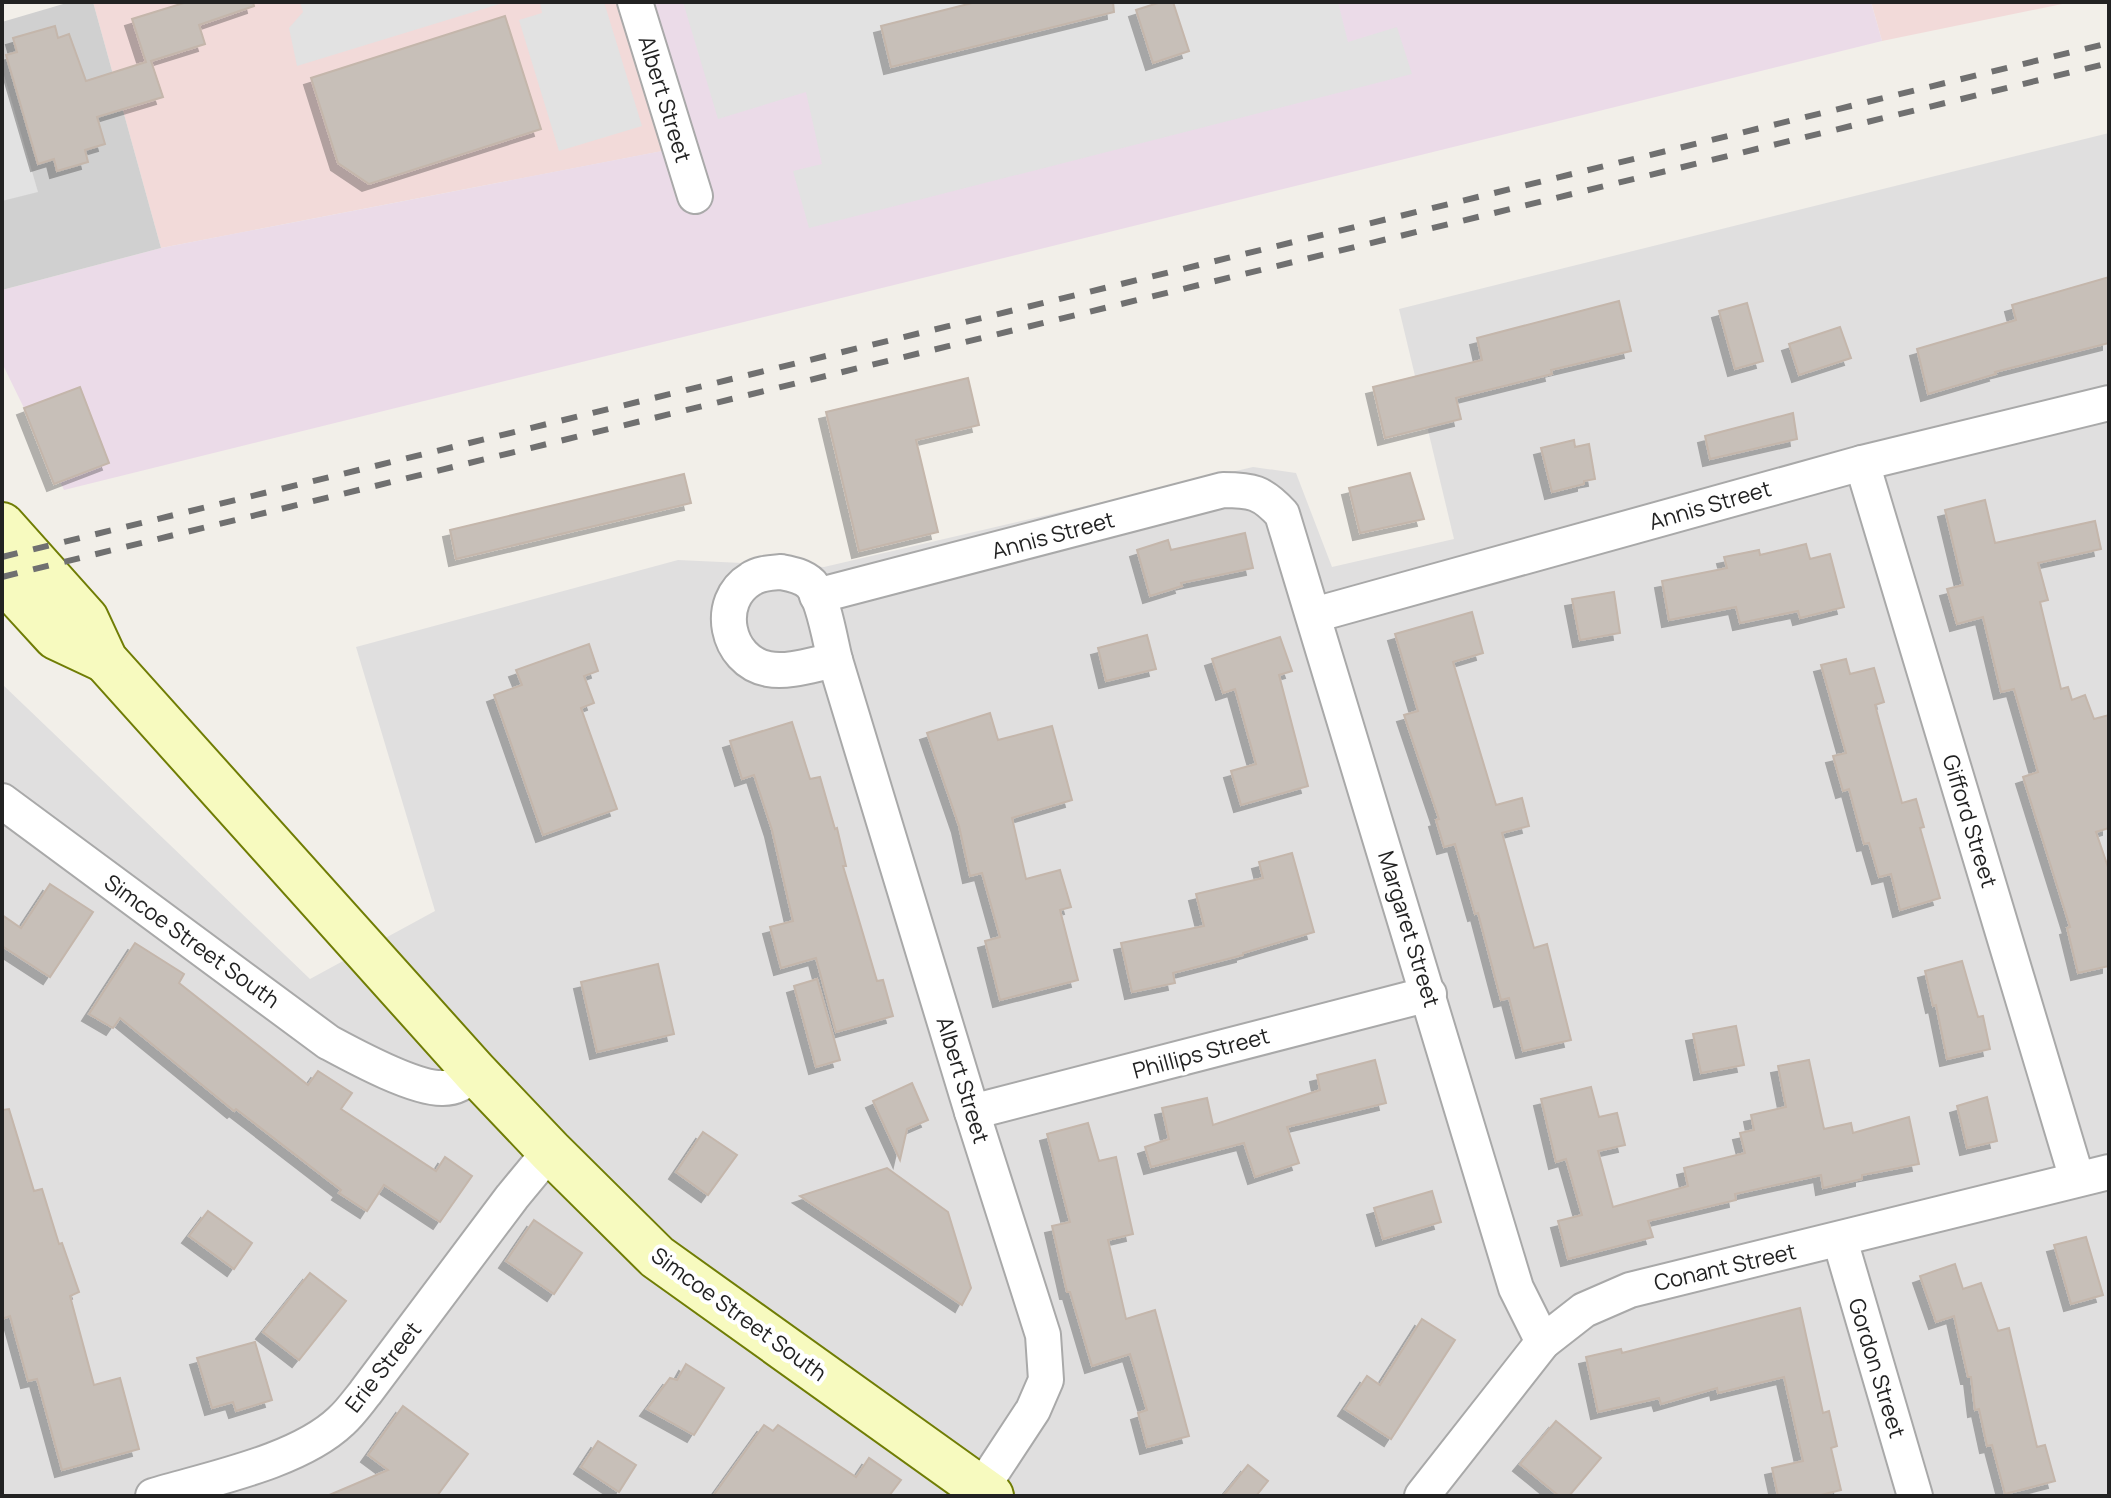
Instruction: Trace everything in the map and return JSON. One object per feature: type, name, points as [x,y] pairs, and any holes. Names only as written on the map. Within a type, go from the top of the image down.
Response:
[{"type":"main road","name":"Simcoe Street South","points":[[2,525],[86,619],[105,660],[475,1072],[657,1257],[986,1492]]},
{"type":"main road","name":"Simcoe Street South","points":[[2,578],[56,637],[105,660]]},
{"type":"street","name":"Albert Street","points":[[635,2],[695,196]]},
{"type":"street","name":"Annis Street","points":[[1314,615],[1862,463],[2109,403]]},
{"type":"street","name":"Gifford Street","points":[[1862,463],[2093,1176]]},
{"type":"street","name":"Annis Street","points":[[817,596],[1223,490],[1250,490],[1282,514]]},
{"type":"street","name":"Margaret Street","points":[[1282,514],[1516,1288],[1543,1342]]},
{"type":"street","points":[[817,596],[810,584],[789,573],[765,573],[750,579],[738,590],[731,605],[728,621],[731,637],[739,652],[751,663],[766,669],[782,670],[835,660]]},
{"type":"street","name":"Albert Street","points":[[817,596],[972,1112],[1043,1335],[1046,1380],[1033,1410],[986,1492]]},
{"type":"street","name":"Simcoe Street South","points":[[2,801],[328,1042],[358,1058],[427,1086],[459,1086],[475,1072]]},
{"type":"street","name":"Phillips Street","points":[[972,1112],[1429,994]]},
{"type":"street","name":"Erie Street","points":[[153,1496],[278,1458],[340,1423],[550,1151]]},
{"type":"street","name":"Conant Street","points":[[1422,1496],[1543,1342],[1584,1310],[1630,1290],[2093,1176]]},
{"type":"street","name":"Gordon Street","points":[[1840,1240],[1915,1496]]},
{"type":"shaded area","points":[[70,2],[93,2],[161,248],[2,290],[2,22]]},
{"type":"shaded area","points":[[93,2],[625,2],[668,150],[161,248]]},
{"type":"shaded area","points":[[300,2],[506,2],[297,66],[289,28],[303,12]]},
{"type":"shaded area","points":[[540,2],[604,2],[642,126],[559,151],[519,20],[542,13]]},
{"type":"shaded area","points":[[625,2],[1871,2],[1882,41],[64,490],[2,363],[2,290],[161,248],[667,150]]},
{"type":"shaded area","points":[[683,2],[1338,2],[1348,42],[1397,27],[1412,74],[809,228],[793,171],[822,164],[806,92],[718,119]]},
{"type":"shaded area","points":[[1871,2],[2072,2],[1882,41]]},
{"type":"shaded area","points":[[2,68],[38,192],[2,201]]},
{"type":"shaded area","points":[[2109,133],[2109,1496],[2,1496],[2,684],[310,979],[435,911],[356,647],[678,560],[824,567],[1253,467],[1296,473],[1332,567],[1454,539],[1399,309]]},
{"type":"building","points":[[187,2],[253,2],[254,6],[199,25],[205,44],[151,61],[163,97],[97,117],[105,144],[85,150],[88,162],[57,171],[54,159],[38,164],[6,55],[17,52],[13,38],[55,26],[58,38],[69,34],[86,81],[146,62],[132,19]]},
{"type":"building","points":[[976,2],[1113,2],[1114,12],[891,67],[881,26]]},
{"type":"building","points":[[1161,2],[1173,2],[1189,51],[1153,63],[1136,10]]},
{"type":"building","points":[[505,16],[541,129],[369,184],[338,163],[311,78]]},
{"type":"building","points":[[2109,277],[2109,343],[1995,372],[1928,394],[1917,349],[2016,320],[2012,305]]},
{"type":"building","points":[[1619,301],[1631,351],[1551,370],[1552,374],[1456,398],[1461,419],[1385,438],[1373,387],[1482,360],[1477,338]]},
{"type":"building","points":[[1747,303],[1763,361],[1735,369],[1719,311]]},
{"type":"building","points":[[1840,327],[1851,358],[1799,375],[1789,344]]},
{"type":"building","points":[[968,378],[979,425],[916,440],[938,532],[859,551],[826,412]]},
{"type":"building","points":[[80,387],[109,463],[54,484],[24,408]]},
{"type":"building","points":[[1793,413],[1797,439],[1710,459],[1705,436]]},
{"type":"building","points":[[1574,440],[1575,447],[1589,444],[1595,479],[1552,492],[1541,448]]},
{"type":"building","points":[[1410,473],[1424,519],[1360,533],[1349,488]]},
{"type":"building","points":[[684,474],[691,503],[456,559],[450,530]]},
{"type":"building","points":[[1985,500],[1995,543],[2095,521],[2101,549],[2038,563],[2048,600],[2040,602],[2061,689],[2068,687],[2072,700],[2085,695],[2094,719],[2109,715],[2109,828],[2096,832],[2109,870],[2109,966],[2078,973],[2067,928],[2070,927],[2023,777],[2038,772],[2014,689],[2001,692],[1983,617],[1957,624],[1947,589],[1963,585],[1945,510]]},
{"type":"building","points":[[1245,533],[1253,568],[1181,583],[1182,586],[1150,596],[1137,550],[1168,540],[1171,550]]},
{"type":"building","points":[[1806,544],[1810,559],[1830,554],[1844,607],[1800,618],[1798,611],[1740,623],[1736,607],[1669,620],[1662,581],[1727,568],[1724,557],[1759,550],[1760,555]]},
{"type":"building","points":[[1614,592],[1620,633],[1580,640],[1572,599]]},
{"type":"building","points":[[1472,612],[1483,653],[1453,662],[1496,805],[1522,798],[1529,826],[1502,833],[1534,948],[1547,944],[1571,1040],[1523,1051],[1509,998],[1501,1000],[1478,913],[1475,914],[1455,844],[1444,847],[1436,820],[1439,819],[1404,715],[1418,711],[1395,634]]},
{"type":"building","points":[[1147,635],[1156,669],[1106,681],[1098,648]]},
{"type":"building","points":[[1280,637],[1292,671],[1279,675],[1308,786],[1241,805],[1231,771],[1256,764],[1235,689],[1223,693],[1212,659]]},
{"type":"building","points":[[589,644],[598,671],[584,676],[594,703],[581,708],[617,809],[543,835],[494,695],[522,685],[516,670]]},
{"type":"building","points":[[1846,659],[1850,674],[1874,668],[1884,702],[1875,705],[1902,803],[1916,799],[1924,827],[1920,828],[1940,898],[1900,910],[1891,874],[1879,877],[1869,843],[1864,844],[1849,789],[1843,791],[1833,756],[1846,753],[1821,665]]},
{"type":"building","points":[[990,713],[998,740],[1052,726],[1072,800],[1012,818],[1026,879],[1060,870],[1071,907],[1060,910],[1078,980],[1000,1000],[985,941],[1000,937],[982,873],[970,876],[959,826],[927,733]]},
{"type":"building","points":[[792,722],[810,779],[820,777],[837,828],[846,866],[843,866],[877,981],[883,980],[893,1016],[836,1032],[816,958],[781,968],[770,927],[793,921],[772,830],[754,775],[742,779],[730,741]]},
{"type":"building","points":[[1292,853],[1314,932],[1173,973],[1175,983],[1132,992],[1121,943],[1204,926],[1196,894],[1263,878],[1259,862]]},
{"type":"building","points":[[50,884],[93,912],[50,977],[2,946],[2,915],[21,928]]},
{"type":"building","points":[[135,943],[184,974],[179,983],[308,1085],[318,1071],[352,1093],[341,1109],[436,1171],[445,1157],[472,1176],[440,1222],[384,1185],[367,1211],[339,1193],[341,1190],[236,1109],[234,1111],[120,1018],[113,1028],[89,1014]]},
{"type":"building","points":[[1962,961],[1978,1017],[1983,1016],[1990,1049],[1947,1059],[1936,1005],[1933,1006],[1925,971]]},
{"type":"building","points":[[658,964],[674,1034],[597,1052],[581,982]]},
{"type":"building","points":[[817,979],[840,1060],[816,1067],[794,986]]},
{"type":"building","points":[[1736,1026],[1744,1065],[1701,1073],[1693,1034]]},
{"type":"building","points":[[1375,1060],[1386,1103],[1287,1127],[1299,1163],[1255,1177],[1244,1143],[1151,1167],[1145,1147],[1169,1139],[1162,1108],[1207,1098],[1213,1125],[1320,1090],[1317,1075]]},
{"type":"building","points":[[1809,1060],[1824,1129],[1851,1123],[1853,1133],[1909,1117],[1919,1164],[1862,1175],[1862,1179],[1823,1188],[1821,1175],[1735,1194],[1736,1200],[1648,1221],[1653,1237],[1568,1259],[1558,1221],[1582,1215],[1566,1159],[1556,1162],[1541,1099],[1591,1087],[1599,1117],[1617,1113],[1625,1145],[1598,1151],[1613,1207],[1688,1186],[1684,1168],[1745,1153],[1740,1133],[1754,1130],[1751,1115],[1786,1107],[1778,1066]]},
{"type":"building","points":[[912,1083],[928,1120],[907,1129],[900,1160],[873,1101]]},
{"type":"building","points":[[1987,1097],[1997,1141],[1967,1148],[1957,1106]]},
{"type":"building","points":[[9,1109],[34,1191],[42,1189],[59,1244],[62,1243],[79,1292],[70,1296],[94,1385],[120,1378],[139,1449],[62,1470],[37,1379],[28,1381],[10,1316],[2,1319],[2,1110]]},
{"type":"building","points":[[1088,1123],[1099,1161],[1116,1157],[1133,1234],[1108,1240],[1126,1319],[1155,1310],[1189,1436],[1147,1447],[1138,1413],[1147,1410],[1130,1354],[1092,1366],[1070,1292],[1067,1292],[1052,1226],[1070,1222],[1047,1134]]},
{"type":"building","points":[[703,1132],[737,1155],[708,1195],[676,1172]]},
{"type":"building","points":[[887,1168],[948,1212],[971,1288],[962,1305],[800,1196]]},
{"type":"building","points":[[1432,1191],[1441,1222],[1383,1239],[1374,1208]]},
{"type":"building","points":[[208,1211],[252,1243],[234,1269],[189,1236]]},
{"type":"building","points":[[534,1220],[582,1253],[554,1294],[506,1261]]},
{"type":"building","points":[[2086,1237],[2103,1295],[2071,1304],[2054,1245]]},
{"type":"building","points":[[1955,1264],[1963,1289],[1981,1283],[1998,1331],[2009,1328],[2037,1447],[2045,1445],[2055,1481],[2005,1494],[1992,1445],[1987,1446],[1979,1409],[1975,1410],[1971,1377],[1968,1377],[1954,1316],[1936,1322],[1920,1276]]},
{"type":"building","points":[[310,1273],[346,1301],[299,1360],[263,1332]]},
{"type":"building","points":[[1800,1308],[1823,1413],[1829,1411],[1837,1446],[1831,1448],[1841,1490],[1817,1496],[1778,1496],[1772,1468],[1803,1461],[1784,1377],[1718,1393],[1717,1388],[1661,1404],[1659,1398],[1598,1412],[1586,1357],[1621,1349],[1622,1353]]},
{"type":"building","points":[[1422,1319],[1455,1340],[1391,1439],[1345,1409],[1367,1376],[1380,1385]]},
{"type":"building","points":[[255,1342],[272,1400],[236,1411],[233,1402],[212,1408],[197,1358]]},
{"type":"building","points":[[686,1364],[724,1388],[694,1435],[647,1409],[670,1378],[677,1380]]},
{"type":"building","points":[[403,1406],[468,1454],[437,1496],[327,1496],[388,1470],[368,1455]]},
{"type":"building","points":[[1556,1421],[1601,1458],[1569,1496],[1559,1496],[1520,1464]]},
{"type":"building","points":[[764,1425],[773,1431],[778,1425],[856,1477],[869,1458],[901,1480],[889,1496],[713,1496]]},
{"type":"building","points":[[598,1441],[636,1465],[619,1492],[581,1467]]},
{"type":"building","points":[[1248,1465],[1268,1481],[1256,1496],[1223,1496]]},
{"type":"railway","points":[[2,557],[2109,43]]},
{"type":"railway","points":[[2,577],[2109,63]]}]
